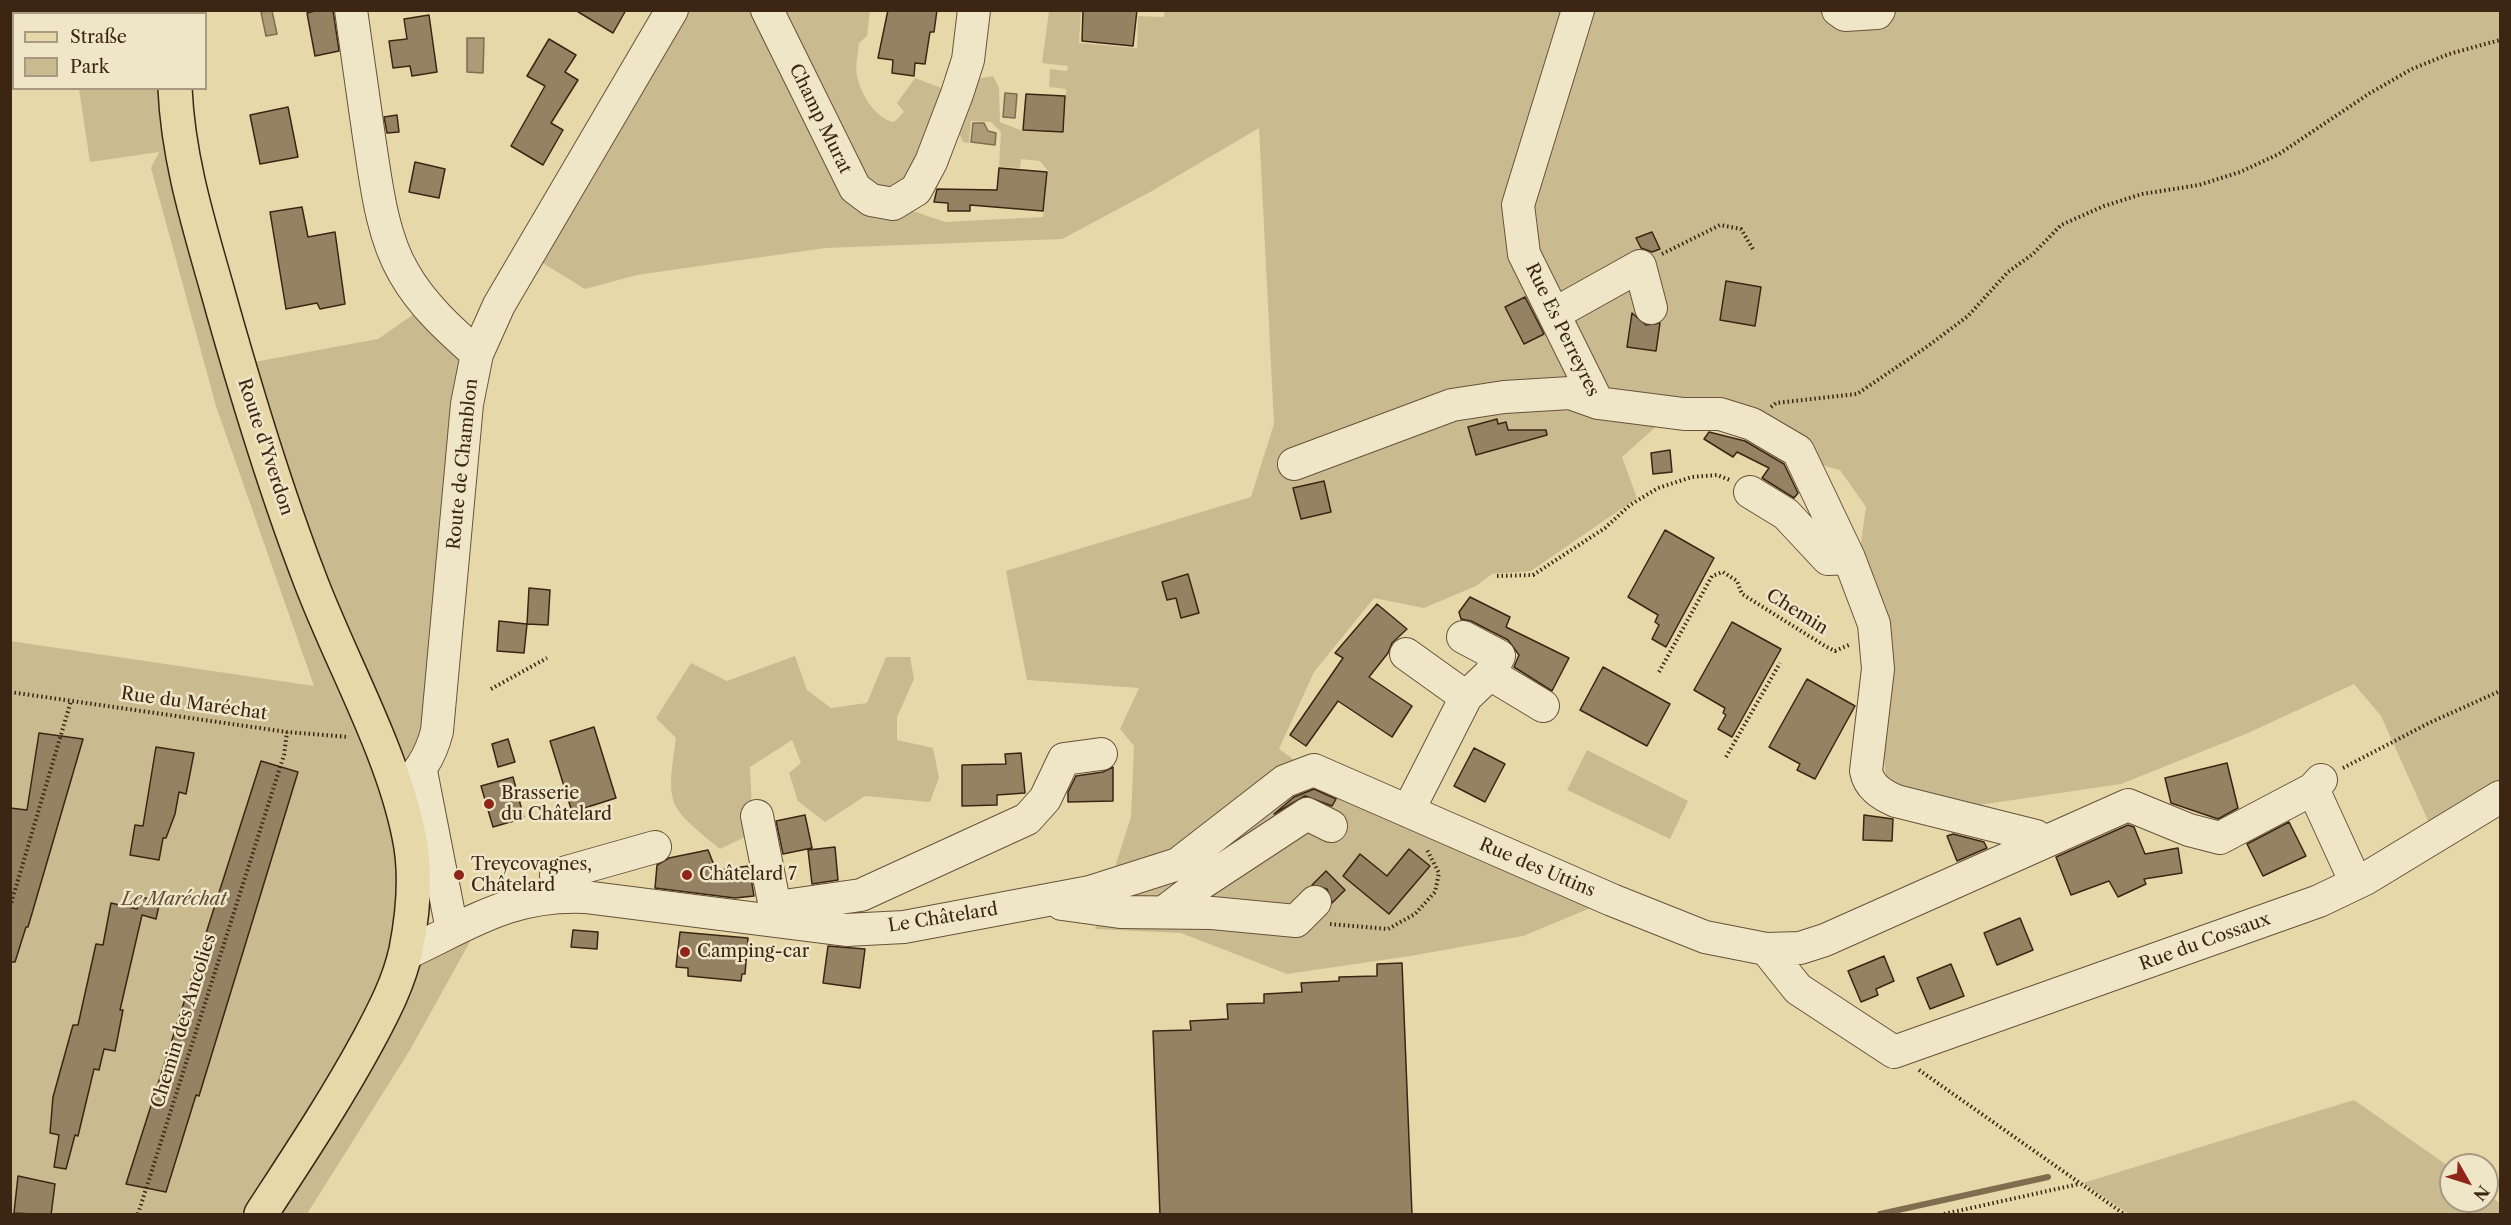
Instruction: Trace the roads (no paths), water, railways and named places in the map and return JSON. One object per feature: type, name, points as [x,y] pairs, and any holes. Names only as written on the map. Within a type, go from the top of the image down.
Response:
[{"type":"main road","name":"Route d'Yverdon","points":[[175,90],[177,133],[188,184],[238,366],[309,579],[398,794]]},
{"type":"main road","points":[[261,1215],[350,1074],[387,1005],[405,954],[411,916],[413,875],[410,838],[398,794]]},
{"type":"street","points":[[351,10],[375,182],[393,247],[404,273],[427,304],[448,328],[477,354]]},
{"type":"street","name":"Route de Chamblon","points":[[398,794],[421,771],[431,753],[437,731],[459,473],[467,404],[477,354],[499,305],[672,10]]},
{"type":"street","name":"Champ Murat","points":[[767,10],[855,188],[871,200],[892,204],[916,190],[931,162],[968,60],[974,10]]},
{"type":"street","name":"Rue Es Perreyres","points":[[1578,10],[1518,205],[1524,254],[1598,403],[1684,414],[1720,414],[1752,424],[1798,451],[1849,558],[1874,624],[1878,660],[1866,771],[1868,779],[1884,795],[1896,801],[2025,833],[2043,841]]},
{"type":"street","points":[[1838,10],[1845,15],[1877,13],[1879,10]]},
{"type":"street","points":[[1554,314],[1640,266],[1651,308]]},
{"type":"street","points":[[1294,464],[1452,405],[1504,397],[1570,393],[1598,403]]},
{"type":"street","points":[[1750,492],[1786,514],[1828,559],[1849,558]]},
{"type":"street","points":[[1408,811],[1466,697],[1490,674],[1499,656],[1463,637]]},
{"type":"street","points":[[1406,654],[1466,697]]},
{"type":"street","points":[[1490,674],[1544,706]]},
{"type":"street","points":[[757,816],[772,916],[791,905],[861,895],[1027,819],[1045,799],[1064,759],[1101,754]]},
{"type":"street","name":"Rue des Uttins","points":[[1314,770],[1612,900],[1706,937],[1766,949]]},
{"type":"street","name":"Le Châtelard","points":[[405,954],[452,930],[510,905],[555,896],[772,916],[846,930],[904,927],[1090,892],[1178,864],[1285,781],[1314,770]]},
{"type":"street","points":[[421,771],[452,930]]},
{"type":"street","points":[[1766,949],[1800,948],[1825,940],[2128,805],[2189,830],[2220,838],[2317,784],[2356,883]]},
{"type":"street","name":"Rue du Cossaux","points":[[1766,949],[1798,988],[1894,1052],[2309,905],[2356,883],[2500,797]]},
{"type":"street","points":[[1164,912],[1202,883],[1307,814],[1331,826]]},
{"type":"street","points":[[556,875],[655,847]]},
{"type":"street","points":[[1040,901],[1120,912],[1306,911]]},
{"type":"waterway","points":[[1880,1214],[2048,1177]]},
{"type":"place","name":"Brasserie du Châtelard","points":[[489,804]]},
{"type":"place","name":"Treycovagnes, Châtelard","points":[[459,875]]},
{"type":"place","name":"Châtelard 7","points":[[687,875]]},
{"type":"place","name":"Camping-car","points":[[685,952]]},
{"type":"park label","name":"Le Maréchat","points":[[174,900]]}]
